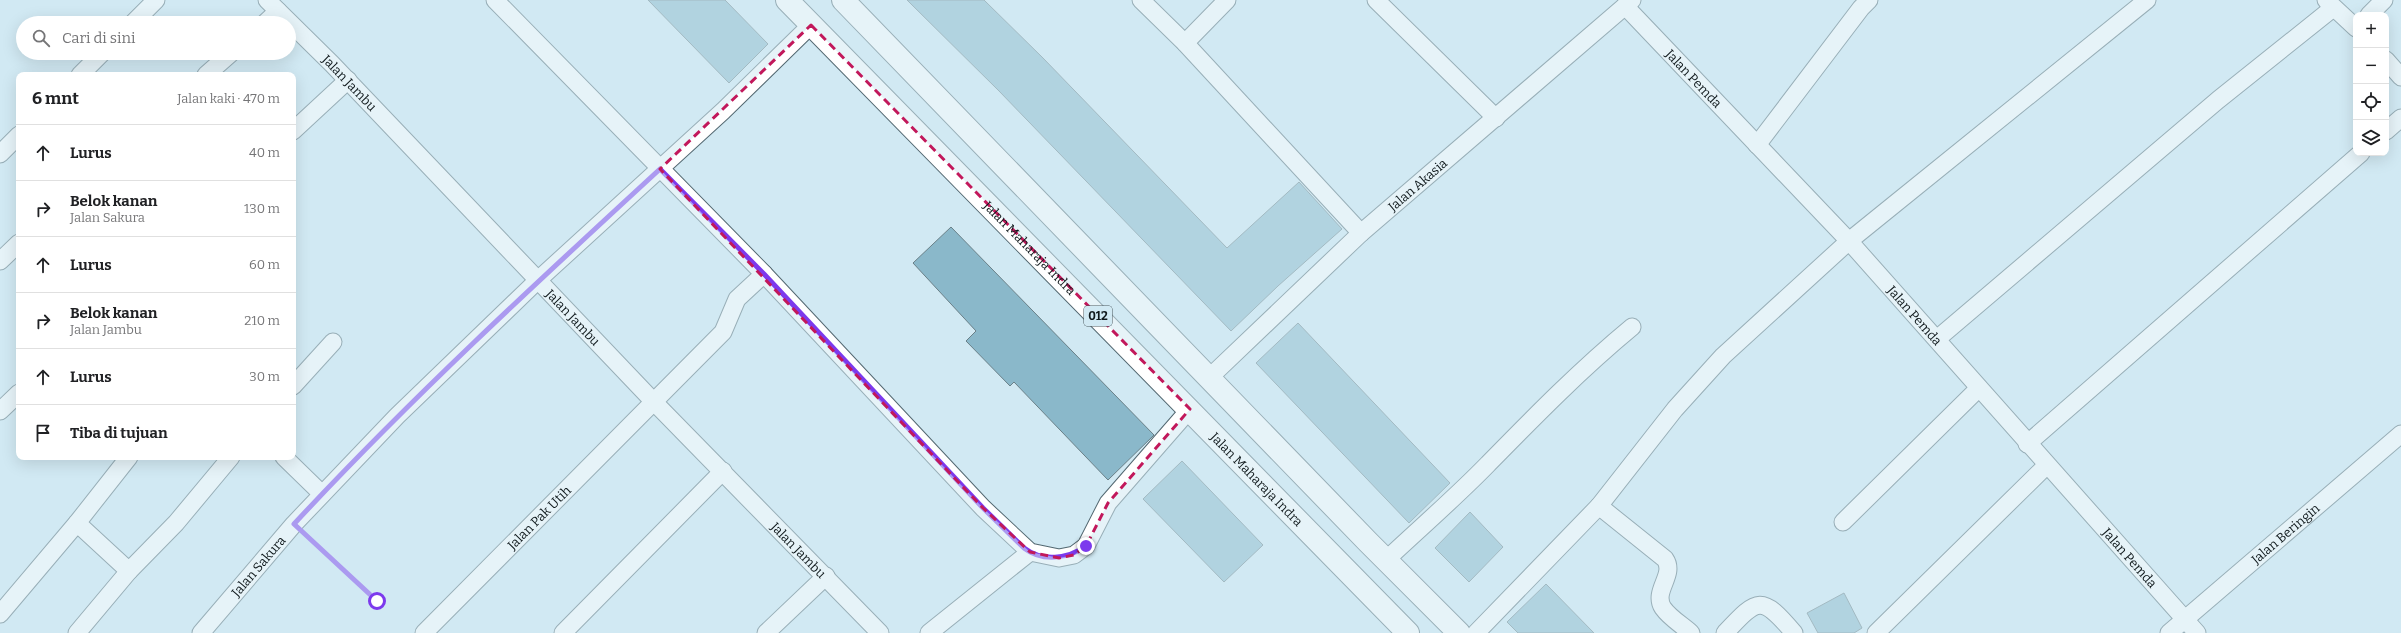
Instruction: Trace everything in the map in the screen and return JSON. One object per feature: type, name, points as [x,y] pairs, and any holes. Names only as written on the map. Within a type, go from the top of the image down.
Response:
[{"type":"highway","name":"Jalan Maharaja Indra","points":[[787,0],[1190,409],[1408,633]]},
{"type":"highway","points":[[843,0],[1386,560],[1459,633]]},
{"type":"street","points":[[140,16],[156,0]]},
{"type":"street","points":[[495,0],[764,274],[983,508],[1027,550],[1059,558],[1074,555],[1086,546],[1108,503],[1190,409]]},
{"type":"street","points":[[1141,0],[1185,43],[1361,233]]},
{"type":"street","points":[[1185,43],[1227,0]]},
{"type":"street","points":[[1376,0],[1496,118]]},
{"type":"street","points":[[1757,145],[1861,8],[1869,0]]},
{"type":"street","points":[[1476,633],[1599,506],[1675,409],[1723,356],[1849,241],[2147,0]]},
{"type":"street","points":[[2372,12],[2384,0]]},
{"type":"street","name":"Jalan Akasia","points":[[1210,377],[1361,233],[1628,3]]},
{"type":"street","name":"Jalan Pemda","points":[[1628,3],[1757,145],[1849,241],[1937,339],[2046,466],[2183,620],[2197,633]]},
{"type":"street","points":[[1937,339],[2330,4],[2353,25]]},
{"type":"street","points":[[268,16],[273,6]]},
{"type":"street","name":"Jalan Jambu","points":[[273,6],[283,16]]},
{"type":"street","name":"Jalan Sakura","points":[[201,633],[294,524],[396,416],[538,280],[660,169],[812,25]]},
{"type":"street","name":"Jalan Jambu","points":[[296,29],[348,80],[654,402],[826,576],[880,633]]},
{"type":"street","points":[[83,72],[95,60]]},
{"type":"street","points":[[209,72],[223,60]]},
{"type":"street","points":[[2389,63],[2401,77]]},
{"type":"street","points":[[296,128],[348,80]]},
{"type":"street","points":[[2389,128],[2401,118]]},
{"type":"street","points":[[0,154],[16,138]]},
{"type":"street","points":[[2027,444],[2358,156]]},
{"type":"street","points":[[0,261],[16,246]]},
{"type":"street","name":"Jalan Pak Utih","points":[[424,633],[723,332],[737,299],[764,274]]},
{"type":"street","points":[[1386,560],[1488,464],[1524,426],[1598,355],[1632,327]]},
{"type":"street","points":[[296,383],[333,342]]},
{"type":"street","points":[[1843,522],[1979,388]]},
{"type":"street","points":[[0,411],[16,396]]},
{"type":"street","name":"Jalan Beringin","points":[[2169,633],[2401,434]]},
{"type":"street","points":[[0,614],[77,523],[127,460]]},
{"type":"street","points":[[76,633],[129,571],[176,523],[228,460]]},
{"type":"street","points":[[287,460],[322,494]]},
{"type":"street","points":[[1876,633],[2046,466]]},
{"type":"street","points":[[563,633],[722,470]]},
{"type":"street","points":[[1599,506],[1665,559],[1669,565],[1668,573],[1661,591],[1660,601],[1668,613],[1691,633]]},
{"type":"street","points":[[77,523],[129,571]]},
{"type":"street","points":[[929,633],[1027,550]]},
{"type":"street","points":[[766,633],[826,576]]},
{"type":"street","points":[[1725,633],[1748,609],[1756,604],[1767,605],[1794,633]]},
{"type":"path","points":[[294,524],[377,601]]},
{"type":"highlighted area","points":[[811,25],[1190,409],[1108,503],[1086,546],[1074,555],[1059,558],[1030,552],[983,508],[660,169]]},
{"type":"building","points":[[648,0],[725,0],[768,44],[729,83]]},
{"type":"building","points":[[907,0],[984,0],[1043,58],[1227,248],[1299,182],[1342,229],[1278,286],[1231,331],[999,91]]},
{"type":"building","points":[[951,227],[1154,435],[1108,480],[1014,382],[1010,386],[966,341],[976,331],[913,263]]},
{"type":"building","points":[[1298,323],[1450,483],[1409,523],[1256,363]]},
{"type":"building","points":[[1182,461],[1263,545],[1224,582],[1143,499]]},
{"type":"building","points":[[1470,512],[1503,547],[1469,582],[1435,548]]},
{"type":"building","points":[[1546,584],[1594,633],[1518,633],[1507,622]]},
{"type":"building","points":[[1844,593],[1862,628],[1854,633],[1818,633],[1807,613]]},
{"type":"route","points":[[377,601],[294,524],[396,416],[538,280],[660,169],[764,274],[983,508],[1024,548],[1030,552],[1059,558],[1074,555],[1086,546]]}]
